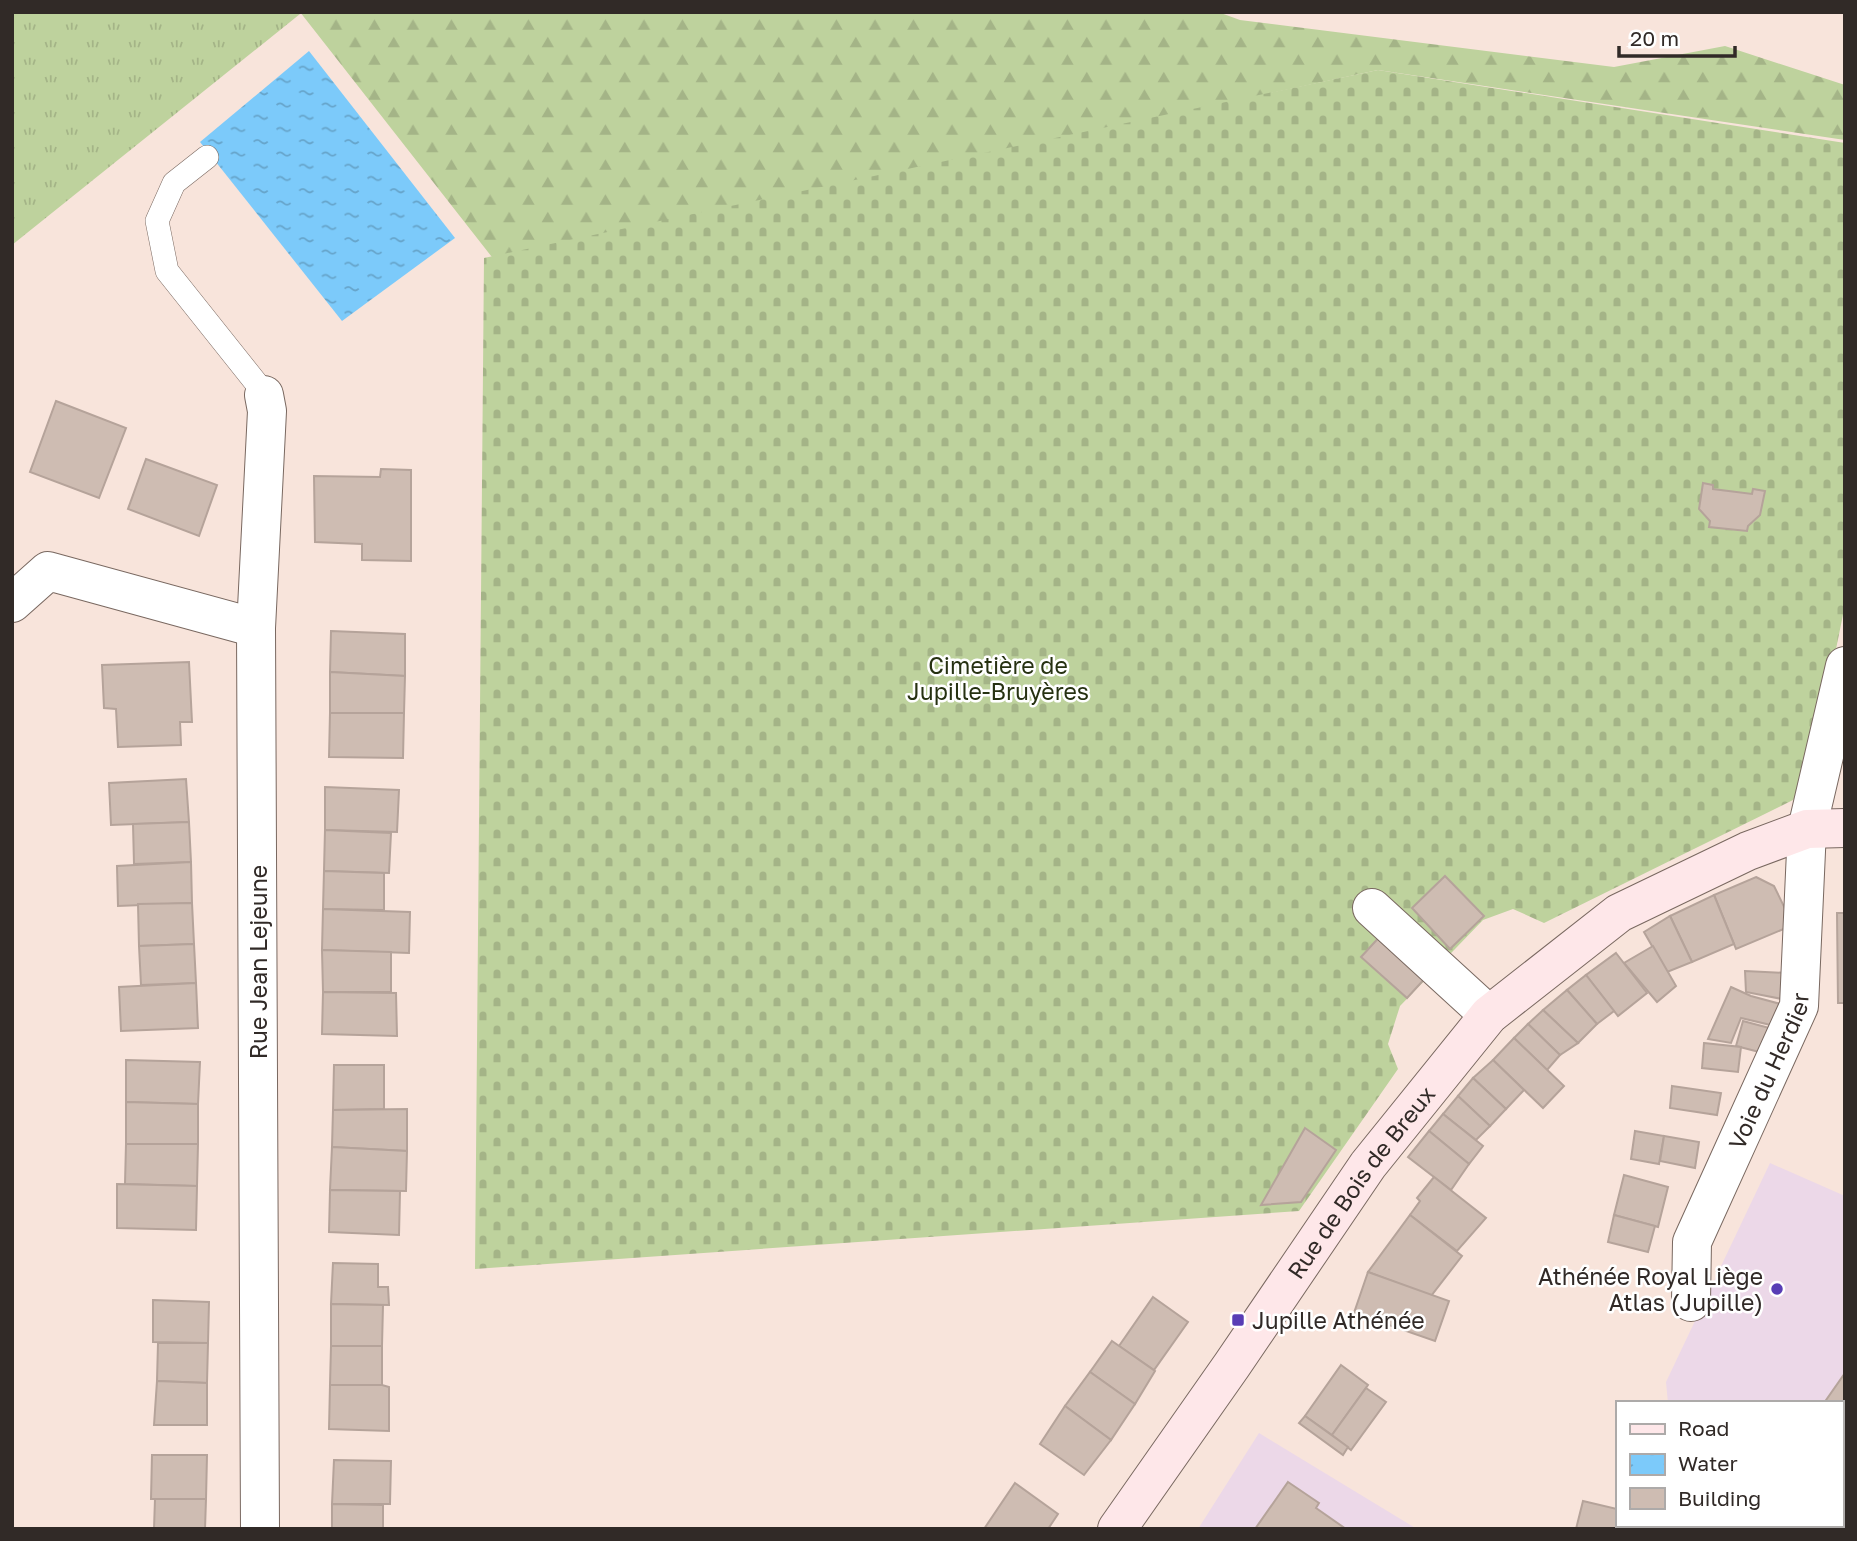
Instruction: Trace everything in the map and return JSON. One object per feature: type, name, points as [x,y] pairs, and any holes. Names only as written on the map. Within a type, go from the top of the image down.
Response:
[{"type":"street","name":"Rue Jean Lejeune","points":[[260,1529],[256,628],[267,411],[264,395]]},
{"type":"street","points":[[12,603],[48,571],[256,628]]},
{"type":"street","name":"Voie du Herdier","points":[[1692,1302],[1692,1242],[1798,1006],[1807,829],[1845,666]]},
{"type":"street","name":"Rue de Bois de Breux","points":[[1117,1529],[1368,1165],[1489,1015],[1619,912],[1748,851],[1807,829],[1845,828]]},
{"type":"street","points":[[1372,908],[1489,1015]]},
{"type":"lane","points":[[207,157],[174,183],[157,221],[167,271],[264,395]]},
{"type":"shaded area","name":"Athénée Royal Liège Atlas (Jupille)","points":[[1770,1163],[1845,1196],[1845,1529],[1680,1529],[1843,1527],[1843,1401],[1668,1401],[1666,1382]]},
{"type":"shaded area","points":[[1259,1433],[1417,1529],[1198,1529]]},
{"type":"green space","points":[[12,12],[300,12],[300,14],[12,245]]},
{"type":"green space","points":[[300,12],[1218,12],[1240,20],[1614,67],[1725,46],[1845,85],[1845,140],[1378,70],[495,261]]},
{"type":"green space","name":"Cimetière de Jupille-Bruyères","points":[[1378,70],[1845,143],[1845,605],[1809,781],[1793,800],[1544,923],[1513,909],[1483,920],[1400,1006],[1388,1044],[1398,1069],[1299,1211],[475,1269],[484,258]]},
{"type":"water","points":[[309,51],[455,238],[342,321],[200,142]]},
{"type":"building","points":[[56,401],[126,428],[99,498],[30,472]]},
{"type":"building","points":[[146,459],[217,485],[199,536],[128,509]]},
{"type":"building","points":[[381,469],[411,470],[411,561],[362,560],[362,544],[315,542],[314,476],[380,477]]},
{"type":"building","points":[[1703,483],[1713,485],[1713,489],[1752,494],[1753,489],[1765,491],[1760,515],[1748,526],[1747,531],[1709,527],[1710,521],[1699,509]]},
{"type":"building","points":[[331,631],[405,634],[405,676],[330,672]]},
{"type":"building","points":[[189,662],[192,722],[180,722],[181,745],[118,747],[116,709],[104,708],[102,665]]},
{"type":"building","points":[[330,672],[405,676],[404,713],[330,713]]},
{"type":"building","points":[[330,713],[404,713],[403,758],[329,757]]},
{"type":"building","points":[[186,779],[189,822],[111,825],[109,783]]},
{"type":"building","points":[[325,787],[399,790],[397,832],[325,830]]},
{"type":"building","points":[[189,822],[191,862],[134,864],[133,824]]},
{"type":"building","points":[[325,830],[391,833],[389,873],[324,871]]},
{"type":"building","points":[[191,862],[192,903],[118,906],[117,866]]},
{"type":"building","points":[[324,871],[384,873],[384,910],[323,909]]},
{"type":"building","points":[[1445,876],[1484,916],[1450,949],[1412,908]]},
{"type":"building","points":[[1756,877],[1774,886],[1793,925],[1736,949],[1714,895]]},
{"type":"building","points":[[1714,895],[1734,944],[1692,962],[1670,916]]},
{"type":"building","points":[[192,903],[194,944],[139,946],[138,904]]},
{"type":"building","points":[[323,909],[410,912],[409,953],[322,950]]},
{"type":"building","points":[[1837,913],[1845,913],[1845,1003],[1838,1003]]},
{"type":"building","points":[[1670,916],[1692,962],[1667,972],[1644,932]]},
{"type":"building","points":[[1384,932],[1429,974],[1407,998],[1361,957]]},
{"type":"building","points":[[194,944],[196,983],[141,985],[139,946]]},
{"type":"building","points":[[1653,946],[1676,986],[1657,1002],[1624,963]]},
{"type":"building","points":[[322,950],[391,952],[391,992],[323,992]]},
{"type":"building","points":[[1616,953],[1647,993],[1618,1016],[1586,975]]},
{"type":"building","points":[[1745,971],[1788,973],[1787,1000],[1746,992]]},
{"type":"building","points":[[1586,975],[1614,1011],[1597,1024],[1567,990]]},
{"type":"building","points":[[196,983],[198,1028],[121,1031],[119,987]]},
{"type":"building","points":[[1731,987],[1784,1005],[1775,1026],[1741,1018],[1731,1043],[1708,1039]]},
{"type":"building","points":[[1567,990],[1597,1024],[1578,1043],[1543,1010]]},
{"type":"building","points":[[323,992],[396,993],[397,1036],[322,1034]]},
{"type":"building","points":[[1543,1010],[1578,1043],[1560,1055],[1528,1024]]},
{"type":"building","points":[[1743,1021],[1773,1029],[1767,1054],[1736,1046]]},
{"type":"building","points":[[1528,1024],[1560,1055],[1547,1070],[1514,1038]]},
{"type":"building","points":[[1514,1038],[1564,1086],[1543,1108],[1493,1060]]},
{"type":"building","points":[[1704,1043],[1741,1047],[1738,1072],[1702,1068]]},
{"type":"building","points":[[126,1060],[200,1062],[198,1104],[126,1102]]},
{"type":"building","points":[[1493,1060],[1524,1090],[1506,1109],[1473,1078]]},
{"type":"building","points":[[334,1065],[384,1065],[384,1109],[333,1110]]},
{"type":"building","points":[[1473,1078],[1506,1109],[1490,1126],[1458,1096]]},
{"type":"building","points":[[1672,1086],[1721,1093],[1717,1115],[1670,1108]]},
{"type":"building","points":[[1458,1096],[1490,1126],[1476,1140],[1443,1114]]},
{"type":"building","points":[[126,1102],[198,1104],[198,1144],[126,1144]]},
{"type":"building","points":[[407,1109],[407,1151],[332,1147],[333,1110]]},
{"type":"building","points":[[1443,1114],[1483,1146],[1469,1164],[1429,1131]]},
{"type":"building","points":[[1305,1128],[1336,1150],[1301,1202],[1261,1205]]},
{"type":"building","points":[[1429,1131],[1469,1164],[1451,1190],[1408,1157]]},
{"type":"building","points":[[1635,1131],[1664,1136],[1659,1164],[1631,1159]]},
{"type":"building","points":[[1664,1136],[1699,1142],[1695,1168],[1660,1161]]},
{"type":"building","points":[[126,1144],[198,1144],[197,1186],[125,1184]]},
{"type":"building","points":[[332,1147],[407,1151],[406,1191],[330,1190]]},
{"type":"building","points":[[1624,1175],[1668,1187],[1658,1227],[1614,1215]]},
{"type":"building","points":[[1434,1177],[1486,1218],[1457,1251],[1410,1215],[1420,1201],[1417,1198]]},
{"type":"building","points":[[117,1184],[197,1186],[196,1230],[117,1228]]},
{"type":"building","points":[[330,1190],[400,1191],[399,1235],[329,1232]]},
{"type":"building","points":[[1410,1215],[1462,1256],[1431,1296],[1368,1272]]},
{"type":"building","points":[[1614,1215],[1655,1226],[1648,1252],[1608,1242]]},
{"type":"building","points":[[333,1263],[378,1264],[378,1287],[388,1287],[389,1305],[331,1304]]},
{"type":"building","points":[[1368,1272],[1449,1301],[1435,1341],[1354,1313]]},
{"type":"building","points":[[1153,1297],[1188,1322],[1154,1370],[1119,1346]]},
{"type":"building","points":[[153,1300],[209,1302],[208,1343],[153,1342]]},
{"type":"building","points":[[331,1304],[383,1305],[382,1346],[331,1346]]},
{"type":"building","points":[[1112,1341],[1155,1371],[1135,1404],[1090,1372]]},
{"type":"building","points":[[158,1343],[208,1343],[207,1383],[157,1381]]},
{"type":"building","points":[[331,1346],[382,1346],[382,1385],[330,1385]]},
{"type":"building","points":[[1341,1365],[1368,1385],[1332,1435],[1305,1416]]},
{"type":"building","points":[[1090,1372],[1135,1404],[1111,1440],[1065,1406]]},
{"type":"building","points":[[1845,1373],[1845,1512],[1843,1401],[1825,1401]]},
{"type":"building","points":[[157,1381],[207,1383],[207,1425],[154,1425]]},
{"type":"building","points":[[330,1385],[389,1387],[389,1431],[329,1429]]},
{"type":"building","points":[[1366,1388],[1386,1402],[1351,1450],[1332,1435]]},
{"type":"building","points":[[1065,1406],[1111,1440],[1084,1475],[1040,1444]]},
{"type":"building","points":[[1305,1416],[1348,1447],[1343,1455],[1299,1423]]},
{"type":"building","points":[[152,1455],[207,1455],[206,1499],[151,1499]]},
{"type":"building","points":[[334,1460],[391,1461],[390,1504],[332,1504]]},
{"type":"building","points":[[1288,1482],[1319,1503],[1316,1508],[1346,1529],[1255,1529]]},
{"type":"building","points":[[1015,1483],[1058,1514],[1048,1529],[984,1529]]},
{"type":"building","points":[[155,1499],[206,1499],[205,1529],[154,1529]]},
{"type":"building","points":[[1583,1501],[1616,1509],[1616,1527],[1628,1527],[1628,1529],[1576,1529]]},
{"type":"building","points":[[332,1504],[383,1505],[383,1529],[332,1529]]},
{"type":"place","name":"Athénée Royal Liège Atlas (Jupille)","points":[[1777,1289]]},
{"type":"place","name":"Jupille Athénée","points":[[1238,1320]]}]
